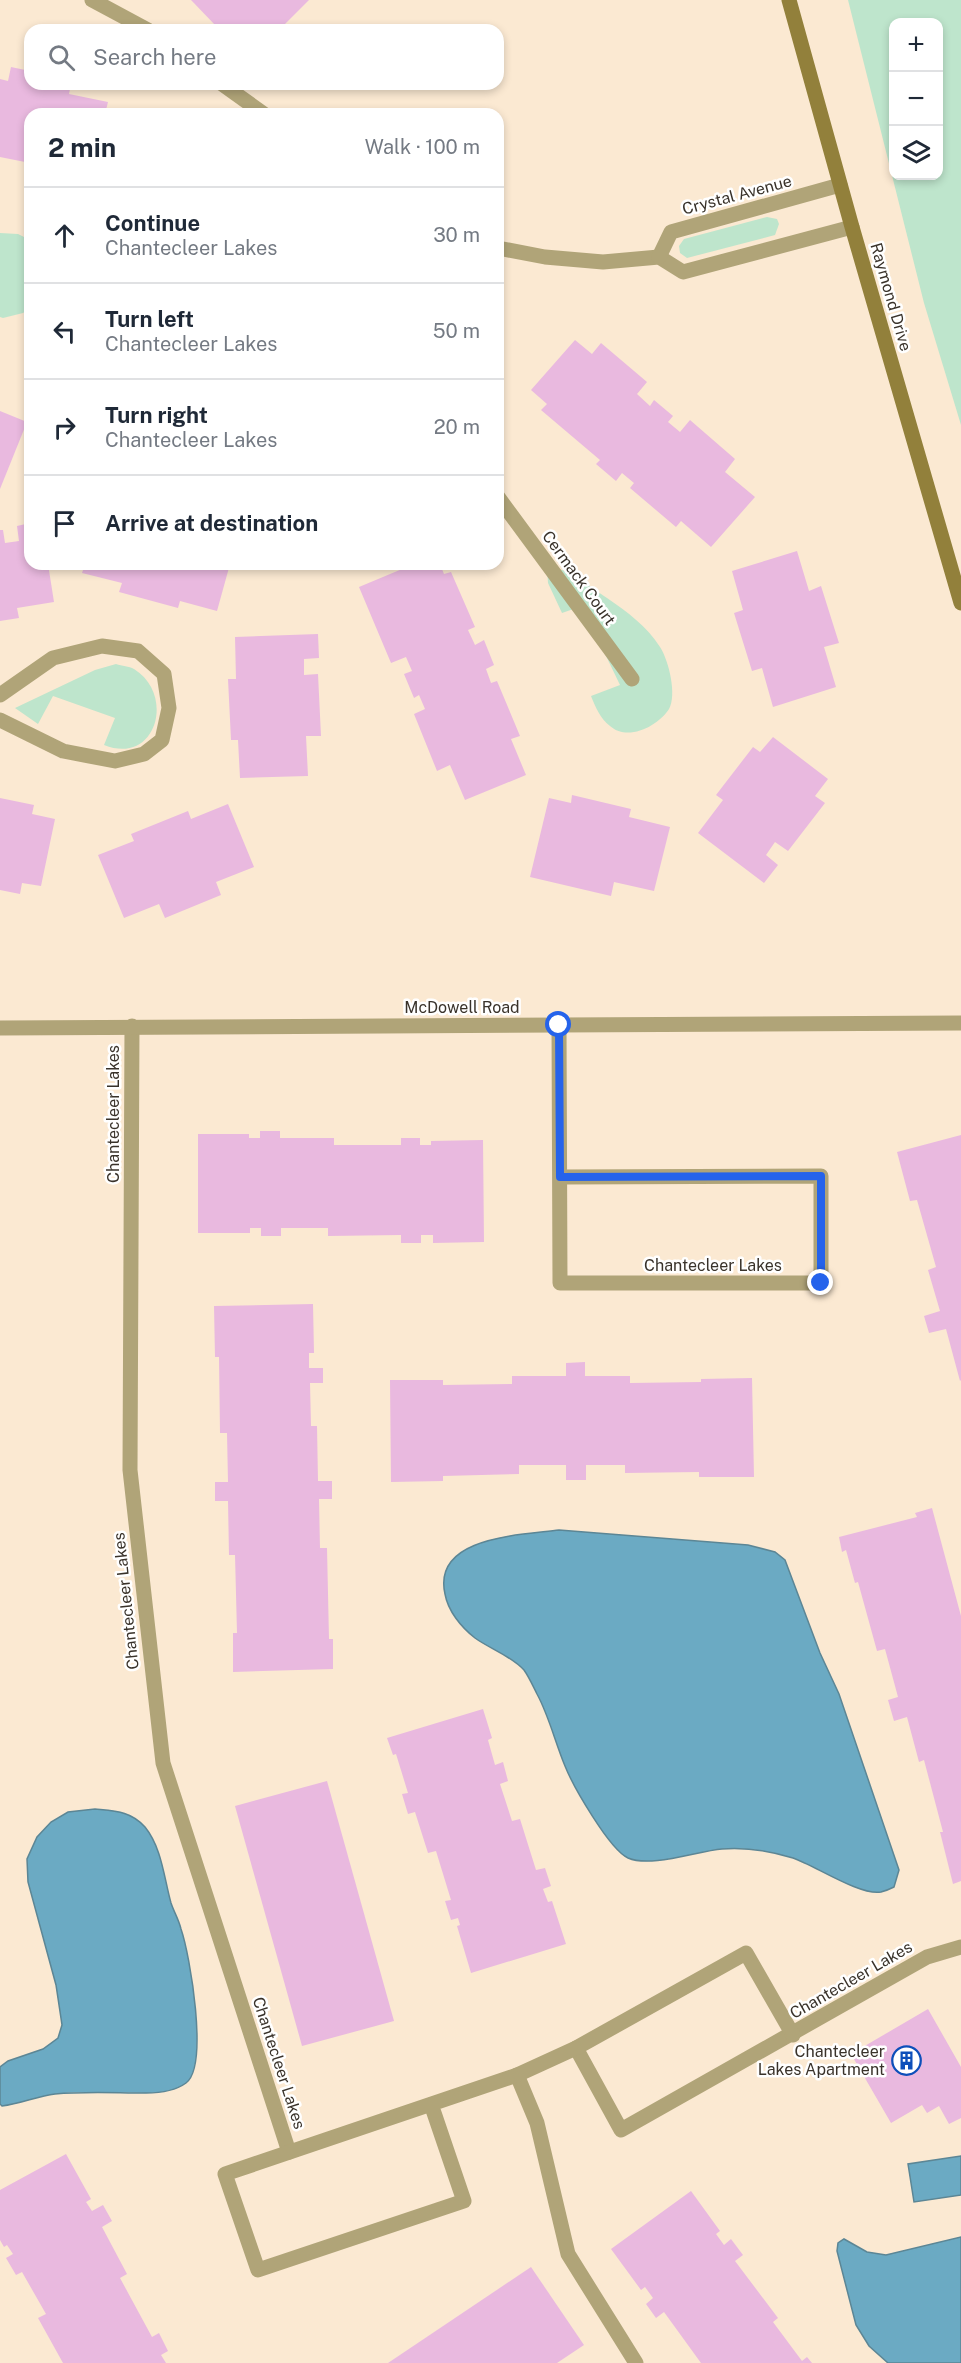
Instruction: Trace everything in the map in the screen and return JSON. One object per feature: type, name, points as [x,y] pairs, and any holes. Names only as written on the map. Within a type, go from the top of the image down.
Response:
[{"type":"street","points":[[92,0],[137,24]]},
{"type":"street","name":"Raymond Drive","points":[[789,0],[840,186],[961,603]]},
{"type":"street","points":[[230,90],[256,108]]},
{"type":"street","name":"Crystal Avenue","points":[[659,257],[671,232],[840,186]]},
{"type":"street","points":[[504,249],[545,257],[603,262],[659,257],[683,272],[852,226]]},
{"type":"street","name":"Cermack Court","points":[[504,505],[632,679]]},
{"type":"street","points":[[0,695],[53,658],[102,646],[138,651],[164,674],[169,708],[162,740],[144,753],[115,761],[63,751],[0,720]]},
{"type":"street","name":"McDowell Road","points":[[0,1028],[961,1023]]},
{"type":"street","name":"Chantecleer Lakes","points":[[559,1025],[560,1283],[821,1283],[821,1176],[560,1177]]},
{"type":"street","name":"Chantecleer Lakes","points":[[132,1026],[130,1470],[163,1763],[289,2152]]},
{"type":"street","name":"Chantecleer Lakes","points":[[576,2048],[621,2130],[793,2035],[927,1957],[961,1947]]},
{"type":"street","name":"Chantecleer Lakes","points":[[431,2104],[464,2201],[258,2270],[225,2174],[289,2152],[431,2104],[517,2075],[576,2048],[746,1953],[793,2035]]},
{"type":"street","points":[[517,2075],[537,2123],[568,2254],[636,2363]]},
{"type":"green space","points":[[848,0],[961,0],[961,425],[924,303],[893,180],[943,180],[943,18],[889,18],[889,163]]},
{"type":"green space","points":[[767,217],[777,219],[779,224],[775,235],[687,258],[680,253],[679,246],[684,239]]},
{"type":"green space","points":[[0,233],[18,234],[24,237],[24,312],[0,317]]},
{"type":"green space","points":[[547,567],[563,570],[586,583],[629,614],[655,639],[666,661],[672,687],[669,709],[658,721],[642,730],[625,732],[617,731],[601,716],[591,696],[620,685],[582,606],[562,613],[548,583]]},
{"type":"green space","points":[[116,664],[134,669],[147,681],[154,695],[157,710],[154,725],[147,737],[137,746],[122,749],[104,745],[115,718],[53,696],[38,724],[15,708],[95,670]]},
{"type":"water","points":[[559,1530],[748,1545],[775,1552],[785,1560],[820,1653],[839,1694],[899,1870],[894,1887],[881,1892],[872,1892],[849,1885],[793,1858],[758,1850],[722,1849],[661,1860],[638,1861],[628,1858],[611,1843],[576,1788],[565,1766],[541,1702],[524,1670],[513,1660],[475,1638],[465,1629],[452,1612],[445,1594],[445,1575],[452,1560],[466,1550],[483,1542],[503,1537]]},
{"type":"water","points":[[95,1809],[122,1813],[140,1822],[151,1835],[159,1854],[171,1903],[185,1942],[193,1985],[197,2034],[193,2073],[182,2086],[161,2092],[55,2094],[2,2106],[0,2104],[0,2067],[8,2061],[43,2049],[58,2038],[62,2025],[56,1985],[28,1882],[27,1859],[37,1837],[51,1822],[68,1812]]},
{"type":"water","points":[[961,2156],[961,2195],[914,2202],[908,2164]]},
{"type":"water","points":[[961,2237],[961,2363],[888,2363],[869,2346],[856,2325],[837,2251],[838,2243],[844,2239],[867,2252],[886,2255]]},
{"type":"building","points":[[191,0],[309,0],[285,24],[214,24]]},
{"type":"building","points":[[11,67],[24,70],[24,90],[70,90],[69,94],[108,102],[106,108],[24,108],[24,162],[0,157],[0,79],[8,81]]},
{"type":"building","points":[[575,340],[592,354],[601,343],[647,382],[637,394],[650,406],[654,400],[673,416],[668,422],[680,432],[690,420],[735,459],[725,472],[755,497],[711,547],[681,521],[676,527],[630,488],[634,483],[622,473],[616,481],[596,464],[600,460],[541,410],[547,404],[531,390]]},
{"type":"building","points":[[0,411],[24,421],[24,429],[0,489]]},
{"type":"building","points":[[24,524],[24,570],[49,570],[54,602],[17,608],[19,618],[0,621],[0,530],[3,530],[5,543],[19,541],[17,526]]},
{"type":"building","points":[[797,551],[809,591],[821,586],[839,643],[824,647],[836,687],[773,707],[762,668],[752,671],[734,613],[743,610],[732,571]]},
{"type":"building","points":[[83,570],[228,570],[217,611],[180,601],[178,608],[119,592],[122,583],[82,573]]},
{"type":"building","points":[[400,570],[442,570],[444,574],[451,572],[475,627],[468,630],[475,645],[484,640],[494,665],[486,669],[491,683],[497,681],[520,736],[511,739],[526,775],[465,800],[450,765],[437,771],[414,714],[425,709],[419,695],[414,698],[404,674],[412,671],[406,657],[391,663],[359,587]]},
{"type":"building","points":[[318,634],[319,658],[304,659],[304,675],[318,674],[321,736],[306,736],[308,776],[240,778],[238,740],[231,740],[228,679],[236,679],[235,637]]},
{"type":"building","points":[[773,737],[828,779],[815,796],[825,803],[788,851],[775,842],[766,855],[778,865],[764,883],[698,833],[723,800],[716,795],[753,747],[760,752]]},
{"type":"building","points":[[572,795],[631,809],[629,817],[670,827],[654,891],[614,882],[611,896],[530,877],[549,798],[571,803]]},
{"type":"building","points":[[0,798],[34,805],[32,814],[55,819],[41,886],[22,883],[20,894],[0,890]]},
{"type":"building","points":[[228,804],[254,867],[216,882],[221,895],[165,918],[159,904],[124,918],[98,855],[134,841],[131,834],[188,811],[191,819]]},
{"type":"building","points":[[260,1131],[280,1131],[280,1138],[334,1138],[334,1145],[401,1145],[401,1138],[420,1138],[420,1145],[431,1145],[431,1141],[483,1140],[484,1242],[433,1243],[433,1235],[421,1235],[421,1243],[401,1243],[401,1235],[328,1236],[328,1228],[281,1228],[281,1236],[261,1236],[261,1228],[250,1228],[250,1233],[198,1233],[198,1134],[249,1134],[249,1138],[260,1138]]},
{"type":"building","points":[[961,1135],[960,1381],[946,1329],[929,1333],[924,1316],[940,1311],[928,1270],[936,1267],[917,1200],[910,1201],[897,1152]]},
{"type":"building","points":[[313,1304],[314,1353],[309,1353],[309,1368],[323,1368],[323,1383],[310,1383],[311,1426],[317,1426],[318,1481],[332,1481],[332,1499],[319,1499],[320,1548],[327,1548],[329,1639],[333,1639],[333,1669],[233,1672],[233,1633],[237,1633],[235,1555],[229,1555],[228,1501],[215,1501],[215,1482],[228,1482],[227,1433],[220,1433],[219,1357],[215,1357],[214,1306]]},
{"type":"building","points":[[585,1362],[585,1376],[630,1376],[630,1383],[701,1382],[701,1379],[752,1378],[754,1477],[699,1477],[699,1472],[625,1473],[625,1465],[586,1465],[586,1480],[566,1480],[566,1465],[519,1465],[519,1474],[443,1476],[443,1481],[391,1482],[390,1380],[443,1380],[443,1385],[512,1384],[512,1376],[566,1376],[566,1363]]},
{"type":"building","points":[[932,1508],[961,1616],[961,1881],[953,1884],[940,1832],[943,1832],[924,1760],[919,1762],[907,1717],[894,1721],[888,1700],[898,1697],[885,1649],[877,1651],[858,1582],[855,1583],[846,1550],[842,1552],[839,1537],[917,1517],[915,1513]]},
{"type":"building","points":[[483,1709],[492,1738],[488,1740],[495,1765],[503,1762],[508,1781],[500,1784],[512,1821],[520,1819],[536,1870],[545,1868],[551,1886],[543,1889],[548,1902],[552,1901],[566,1944],[471,1973],[457,1926],[460,1925],[458,1918],[451,1920],[445,1901],[451,1900],[436,1851],[428,1853],[415,1812],[408,1814],[402,1794],[408,1793],[396,1754],[393,1755],[387,1738]]},
{"type":"building","points":[[327,1781],[394,2021],[302,2046],[235,1806]]},
{"type":"building","name":"Chantecleer Lakes Apartment","points":[[928,2009],[961,2067],[961,2118],[949,2124],[939,2106],[927,2113],[922,2105],[891,2123],[851,2054]]},
{"type":"building","points":[[66,2154],[91,2199],[86,2202],[92,2211],[103,2205],[112,2221],[102,2227],[127,2274],[120,2278],[152,2337],[159,2333],[168,2351],[161,2355],[166,2363],[63,2363],[38,2318],[46,2314],[22,2272],[16,2275],[6,2258],[13,2254],[7,2245],[4,2247],[0,2240],[0,2190]]},
{"type":"building","points":[[691,2191],[720,2231],[716,2234],[724,2245],[731,2239],[743,2255],[735,2261],[778,2318],[773,2322],[802,2361],[807,2357],[812,2363],[701,2363],[664,2312],[656,2318],[646,2304],[653,2298],[645,2287],[641,2290],[611,2249]]},
{"type":"building","points":[[531,2267],[584,2345],[557,2363],[388,2363]]},
{"type":"place","name":"Chantecleer Lakes Apartment","points":[[906,2060]]},
{"type":"route","points":[[559,1025],[560,1177],[821,1176],[821,1283]]}]
